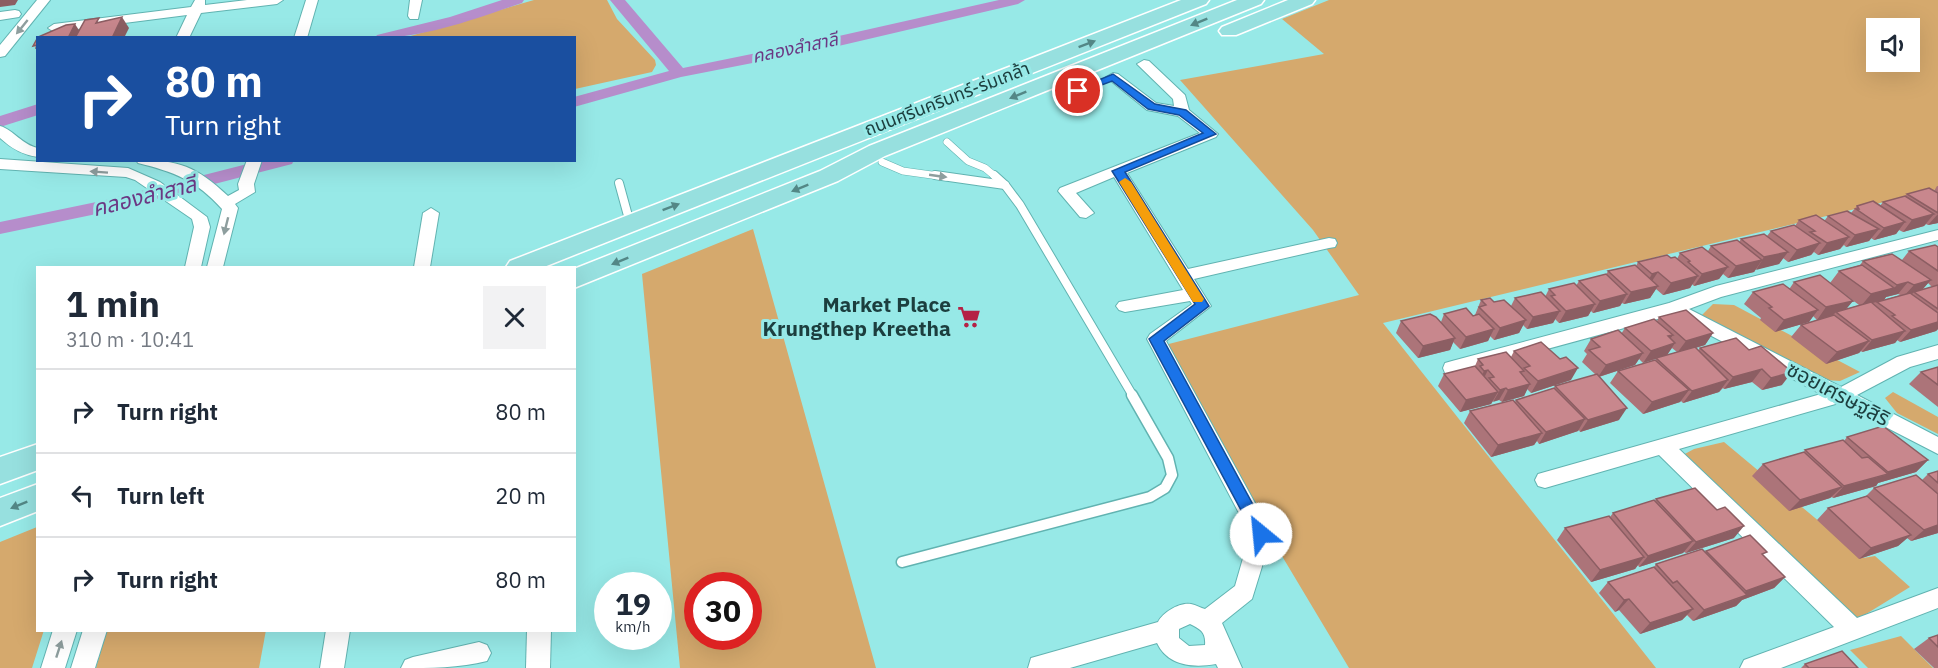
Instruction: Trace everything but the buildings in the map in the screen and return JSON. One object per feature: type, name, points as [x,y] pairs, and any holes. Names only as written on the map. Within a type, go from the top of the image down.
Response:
[{"type":"main road","name":"ถนนศรีนครินทร์-ร่มเกล้า","points":[[728,185],[874,113],[989,64],[1152,0]]},
{"type":"main road","name":"ถนนศรีนครินทร์-ร่มเกล้า","points":[[522,266],[1198,0]]},
{"type":"main road","name":"ถนนศรีนครินทร์-ร่มเกล้า","points":[[576,278],[828,176],[877,152],[1254,0]]},
{"type":"main road","name":"ถนนศรีนครินทร์-ร่มเกล้า","points":[[828,176],[946,142],[1303,1]]},
{"type":"main road","points":[[0,471],[36,457]]},
{"type":"main road","points":[[0,513],[36,498]]},
{"type":"street","points":[[0,34],[29,0]]},
{"type":"street","points":[[0,53],[44,0]]},
{"type":"street","points":[[54,28],[198,5],[277,0]]},
{"type":"street","points":[[301,36],[312,0]]},
{"type":"street","points":[[414,16],[416,0]]},
{"type":"street","points":[[183,36],[198,5]]},
{"type":"street","points":[[0,16],[15,14]]},
{"type":"street","points":[[1144,64],[1180,98],[1182,112]]},
{"type":"street","points":[[1086,213],[1066,191],[1211,134],[1182,112],[1152,107],[1113,77]]},
{"type":"street","points":[[0,130],[17,145],[30,153],[36,153]]},
{"type":"street","points":[[150,162],[180,170],[191,176],[220,196],[230,208],[215,266]]},
{"type":"street","points":[[220,196],[247,192],[246,184],[254,162]]},
{"type":"street","points":[[0,164],[128,174],[140,177],[200,217],[202,227],[193,266]]},
{"type":"street","points":[[1118,171],[1202,306],[1156,339],[1261,534],[1244,592],[1208,621]]},
{"type":"street","points":[[422,266],[431,213]]},
{"type":"street","points":[[1452,368],[1674,308],[1716,292],[1938,234]]},
{"type":"street","points":[[1184,276],[1329,243]]},
{"type":"street","points":[[1125,306],[1195,294]]},
{"type":"street","name":"ซอยเศรษฐสิริ","points":[[1674,308],[1938,446]]},
{"type":"street","points":[[1545,480],[1841,395],[1904,362],[1938,352]]},
{"type":"street","points":[[1663,446],[1854,631]]},
{"type":"street","points":[[1752,668],[1938,598]]},
{"type":"street","points":[[1218,644],[1211,656],[1204,660],[1187,660],[1168,645],[1166,630],[1169,623],[1183,615],[1200,616],[1208,621],[1217,635],[1218,644],[1230,668]]},
{"type":"street","points":[[1039,666],[1166,630]]},
{"type":"street","points":[[53,668],[64,632]]},
{"type":"street","points":[[84,668],[94,632]]},
{"type":"street","points":[[332,668],[338,632]]},
{"type":"street","points":[[538,668],[539,632]]},
{"type":"street","points":[[414,668],[479,653]]},
{"type":"lane","points":[[902,562],[1150,497],[1165,488],[1172,475],[1168,458],[1090,320],[1020,205],[1005,185],[986,168],[968,161],[946,142]]},
{"type":"lane","points":[[882,162],[903,171],[1005,185]]},
{"type":"lane","points":[[619,183],[630,223]]},
{"type":"shaded area","points":[[534,0],[607,0],[617,19],[655,60],[656,65],[652,72],[576,89],[576,36],[410,36]]},
{"type":"shaded area","points":[[1329,0],[1938,0],[1938,189],[1383,323],[1656,668],[1349,668],[1157,347],[1359,295],[1313,230],[1180,80],[1324,54],[1282,19]]},
{"type":"shaded area","points":[[753,229],[876,668],[680,668],[642,274]]},
{"type":"shaded area","points":[[1713,304],[1734,305],[1860,372],[1840,381],[1826,380],[1702,315]]},
{"type":"shaded area","points":[[1893,392],[1938,417],[1938,434],[1897,413],[1885,398]]},
{"type":"shaded area","points":[[1724,442],[1863,558],[1875,556],[1910,587],[1858,619],[1681,456],[1694,449]]},
{"type":"shaded area","points":[[36,527],[36,632],[43,632],[32,668],[0,668],[0,542]]},
{"type":"shaded area","points":[[106,632],[266,632],[259,668],[96,668]]},
{"type":"shaded area","points":[[1901,636],[1933,668],[1868,668],[1850,650]]},
{"type":"waterway","points":[[390,36],[455,20],[517,0]]},
{"type":"waterway","points":[[617,0],[679,73]]},
{"type":"waterway","name":"คลองลำสาลี","points":[[679,73],[830,43],[1018,0]]},
{"type":"waterway","name":"คลองลำสาลี","points":[[576,101],[679,73]]},
{"type":"waterway","points":[[0,122],[36,110]]},
{"type":"waterway","name":"คลองลำสาลี","points":[[0,228],[106,206],[278,162]]},
{"type":"slow traffic","points":[[1125,182],[1198,299]]},
{"type":"place","name":"Market Place Krungthep Kreetha","points":[[969,317]]},
{"type":"route","points":[[1078,91],[1113,77],[1152,107],[1182,112],[1211,134],[1118,171],[1202,306],[1156,339],[1261,534]]}]
